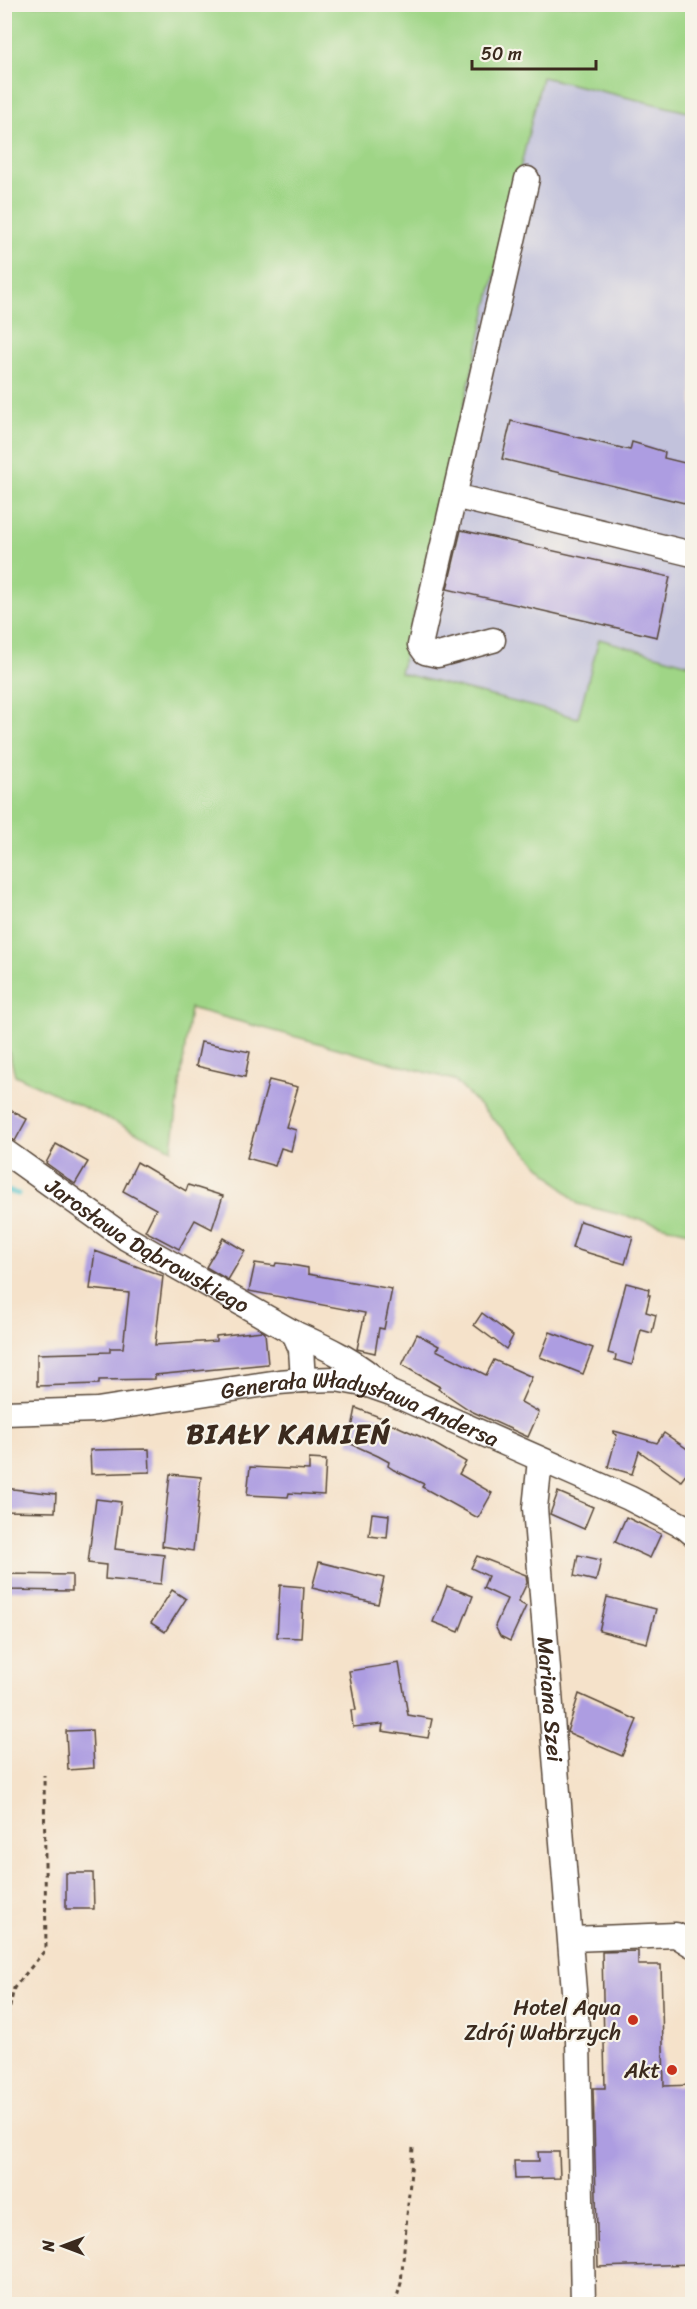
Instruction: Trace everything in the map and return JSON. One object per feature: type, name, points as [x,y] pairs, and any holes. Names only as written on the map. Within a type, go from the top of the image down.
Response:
[{"type":"street","points":[[493,640],[438,655],[424,652],[420,645],[527,179]]},
{"type":"street","points":[[454,496],[693,554]]},
{"type":"street","name":"Jarosława Dąbrowskiego","points":[[4,1151],[126,1238],[368,1372],[391,1393]]},
{"type":"street","points":[[294,1333],[301,1349],[303,1380],[322,1369],[325,1362],[323,1346]]},
{"type":"street","name":"Generała Władysława Andersa","points":[[4,1413],[97,1410],[279,1382],[336,1379],[368,1385],[391,1393],[629,1498],[693,1533]]},
{"type":"street","name":"Mariana Szei","points":[[540,1460],[535,1508],[572,1938],[581,2110],[583,2304]]},
{"type":"street","points":[[572,1938],[676,1935],[693,1945]]},
{"type":"path","points":[[4,2034],[14,1988],[46,1949],[44,1775]]},
{"type":"path","points":[[395,2304],[401,2283],[413,2148]]},
{"type":"shaded area","points":[[542,76],[692,113],[692,665],[599,639],[578,719],[400,673]]},
{"type":"green space","points":[[4,5],[692,5],[692,113],[542,77],[400,673],[578,718],[599,639],[692,665],[692,1233],[578,1204],[454,1080],[190,1008],[172,1149],[15,1075],[4,1034]]},
{"type":"building","points":[[511,421],[630,450],[632,442],[665,452],[664,458],[693,465],[693,505],[502,459]]},
{"type":"building","points":[[461,530],[670,577],[657,637],[447,589]]},
{"type":"building","points":[[201,1042],[250,1052],[245,1077],[196,1066]]},
{"type":"building","points":[[269,1080],[298,1087],[286,1127],[296,1130],[291,1151],[281,1148],[275,1166],[247,1158]]},
{"type":"building","points":[[4,1107],[27,1119],[15,1141],[4,1135]]},
{"type":"building","points":[[56,1144],[88,1162],[75,1184],[46,1163]]},
{"type":"building","points":[[137,1162],[186,1191],[188,1185],[223,1196],[212,1229],[195,1220],[179,1249],[145,1231],[156,1209],[123,1191]]},
{"type":"building","points":[[580,1221],[633,1237],[625,1264],[572,1248]]},
{"type":"building","points":[[223,1238],[245,1251],[228,1280],[206,1267]]},
{"type":"building","points":[[95,1251],[163,1276],[155,1345],[216,1341],[216,1336],[262,1331],[265,1333],[268,1364],[155,1375],[155,1379],[99,1380],[99,1384],[37,1386],[37,1354],[110,1352],[110,1348],[123,1348],[129,1293],[90,1289]]},
{"type":"building","points":[[255,1263],[275,1266],[276,1263],[308,1268],[308,1274],[392,1289],[384,1329],[379,1328],[375,1353],[357,1349],[365,1313],[249,1291]]},
{"type":"building","points":[[626,1283],[649,1289],[646,1312],[656,1315],[652,1333],[641,1330],[632,1365],[615,1360],[616,1355],[608,1353]]},
{"type":"building","points":[[482,1313],[513,1336],[506,1349],[474,1325]]},
{"type":"building","points":[[550,1332],[593,1348],[583,1374],[540,1357]]},
{"type":"building","points":[[417,1334],[439,1346],[436,1350],[486,1375],[494,1360],[532,1377],[521,1402],[539,1412],[528,1437],[471,1411],[438,1389],[440,1387],[402,1365]]},
{"type":"building","points":[[356,1408],[428,1440],[466,1462],[459,1474],[492,1493],[478,1518],[422,1487],[424,1484],[394,1470],[388,1466],[389,1462],[349,1443]]},
{"type":"building","points":[[614,1431],[657,1443],[664,1433],[693,1453],[693,1465],[681,1481],[639,1451],[632,1474],[608,1467],[617,1435],[613,1433]]},
{"type":"building","points":[[149,1449],[150,1472],[91,1474],[90,1450]]},
{"type":"building","points":[[309,1459],[326,1460],[324,1495],[289,1493],[288,1497],[247,1495],[250,1467],[309,1470]]},
{"type":"building","points":[[170,1474],[201,1477],[193,1551],[162,1546]]},
{"type":"building","points":[[4,1488],[56,1494],[55,1512],[4,1511]]},
{"type":"building","points":[[558,1492],[593,1507],[584,1529],[550,1514]]},
{"type":"building","points":[[96,1499],[121,1502],[115,1549],[164,1555],[161,1584],[105,1579],[106,1565],[88,1563]]},
{"type":"building","points":[[372,1513],[389,1515],[387,1538],[369,1536]]},
{"type":"building","points":[[626,1517],[661,1534],[650,1558],[615,1542]]},
{"type":"building","points":[[578,1555],[601,1560],[596,1581],[574,1576]]},
{"type":"building","points":[[477,1556],[526,1575],[527,1583],[518,1602],[526,1606],[510,1641],[500,1636],[495,1626],[507,1599],[483,1588],[488,1576],[471,1568]]},
{"type":"building","points":[[319,1562],[384,1578],[378,1604],[312,1588]]},
{"type":"building","points":[[4,1574],[72,1575],[72,1591],[4,1590]]},
{"type":"building","points":[[280,1585],[304,1587],[301,1638],[277,1637]]},
{"type":"building","points":[[447,1586],[473,1596],[459,1632],[433,1622]]},
{"type":"building","points":[[172,1590],[186,1599],[165,1632],[151,1623]]},
{"type":"building","points":[[607,1597],[656,1609],[647,1643],[599,1631]]},
{"type":"building","points":[[399,1663],[408,1715],[432,1719],[428,1738],[382,1731],[383,1724],[353,1727],[351,1710],[356,1710],[349,1671]]},
{"type":"building","points":[[579,1694],[637,1720],[622,1756],[567,1732]]},
{"type":"building","points":[[92,1730],[94,1768],[68,1770],[66,1731]]},
{"type":"building","points":[[66,1873],[93,1873],[94,1909],[66,1909]]},
{"type":"building","points":[[638,1951],[638,1965],[661,1965],[664,2086],[693,2085],[693,2264],[598,2267],[593,2088],[605,2088],[602,1952]]},
{"type":"building","points":[[538,2152],[559,2152],[560,2178],[515,2179],[514,2161],[539,2161]]},
{"type":"waterway","points":[[4,1190],[18,1194]]},
{"type":"place","name":"Hotel Aqua Zdrój Wałbrzych","points":[[633,2020]]},
{"type":"place","name":"Akt","points":[[672,2070]]},
{"type":"district","name":"BIAŁY KAMIEŃ","points":[[289,1433]]}]
